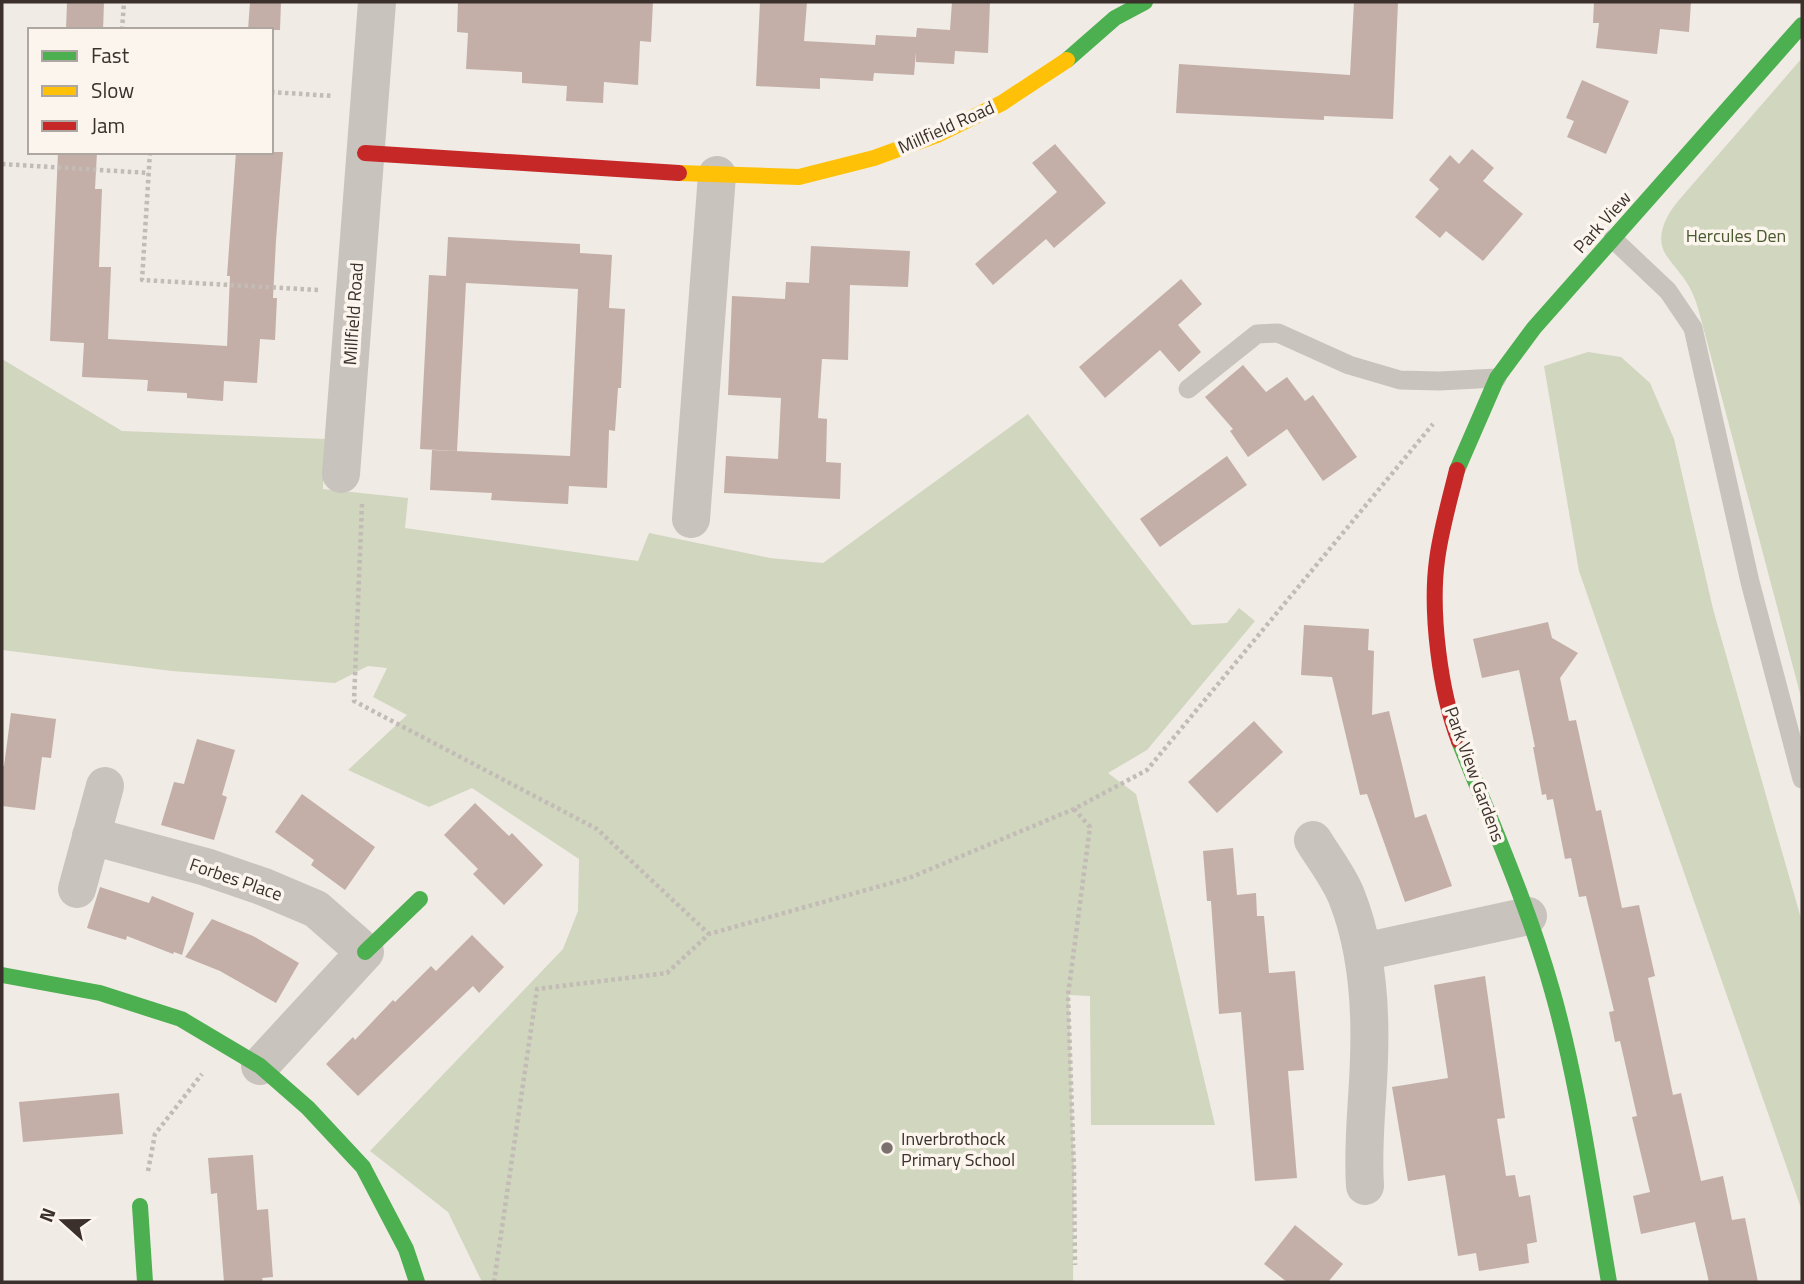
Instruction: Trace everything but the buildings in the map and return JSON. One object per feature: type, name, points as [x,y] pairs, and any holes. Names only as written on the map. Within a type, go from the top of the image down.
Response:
[{"type":"street","name":"Millfield Road","points":[[341,474],[377,2]]},
{"type":"street","name":"Millfield Road","points":[[365,153],[717,176],[799,177],[874,158],[937,135],[1002,103],[1062,64],[1115,18],[1145,2]]},
{"type":"street","name":"Park View","points":[[1459,463],[1497,378],[1534,328],[1802,24]]},
{"type":"street","points":[[691,519],[717,176]]},
{"type":"street","name":"Park View Gardens","points":[[1459,463],[1437,560],[1434,606],[1441,666],[1453,726],[1528,916],[1552,990],[1570,1063],[1609,1282]]},
{"type":"street","points":[[76,889],[105,786]]},
{"type":"street","name":"Forbes Place","points":[[91,836],[206,867],[264,887],[316,909],[365,951]]},
{"type":"street","points":[[1313,840],[1345,894],[1363,952],[1369,1019],[1369,1059],[1362,1151],[1365,1186]]},
{"type":"street","points":[[260,1066],[365,951],[420,899]]},
{"type":"street","points":[[1363,952],[1528,916]]},
{"type":"street","points":[[2,975],[100,993],[181,1018],[260,1066],[308,1108],[363,1167],[406,1249],[417,1282]]},
{"type":"street","points":[[140,1206],[145,1282]]},
{"type":"lane","points":[[1613,239],[1668,291],[1693,328],[1750,582],[1802,779]]},
{"type":"lane","points":[[1188,389],[1257,334],[1278,333],[1349,365],[1400,380],[1439,382],[1497,378]]},
{"type":"path","points":[[122,28],[124,2]]},
{"type":"path","points":[[273,92],[369,98]]},
{"type":"path","points":[[150,154],[142,280],[354,292]]},
{"type":"path","points":[[2,164],[149,173]]},
{"type":"path","points":[[494,1282],[537,989],[667,973],[709,934],[909,878],[1074,808],[1147,770],[1433,423]]},
{"type":"path","points":[[341,474],[362,498],[354,701],[597,829],[709,934]]},
{"type":"path","points":[[1074,808],[1090,827],[1068,995],[1075,1265]]},
{"type":"path","points":[[140,1206],[155,1134],[224,1045]]},
{"type":"green space","name":"Hercules Den","points":[[1802,58],[1802,701],[1698,307],[1683,277],[1666,255],[1661,240],[1666,219],[1675,206]]},
{"type":"green space","points":[[1588,352],[1621,357],[1650,383],[1674,439],[1713,609],[1802,922],[1802,1211],[1579,571],[1544,366]]},
{"type":"green space","points":[[2,359],[122,431],[325,439],[323,489],[408,498],[405,528],[638,561],[649,533],[770,558],[823,563],[1028,414],[1192,625],[1227,623],[1239,608],[1255,621],[1147,750],[1108,773],[1136,794],[1215,1125],[1091,1125],[1090,996],[1069,995],[1074,1170],[1073,1282],[482,1282],[448,1212],[370,1151],[563,949],[578,911],[579,859],[472,788],[429,807],[348,770],[407,715],[373,697],[387,668],[368,666],[335,683],[172,671],[2,650]]},
{"type":"traffic: fast","points":[[1067,60],[1115,18],[1145,2]]},
{"type":"traffic: fast","points":[[1457,470],[1497,378],[1534,328],[1802,25]]},
{"type":"traffic: fast","points":[[1459,741],[1521,896],[1562,1026],[1591,1172],[1609,1282]]},
{"type":"traffic: fast","points":[[365,952],[420,899]]},
{"type":"traffic: fast","points":[[2,975],[100,993],[181,1019],[260,1066],[308,1108],[363,1167],[406,1249],[417,1282]]},
{"type":"traffic: fast","points":[[140,1206],[145,1282]]},
{"type":"traffic: slow","points":[[679,173],[799,177],[874,158],[937,135],[1002,103],[1067,60]]},
{"type":"traffic: jam","points":[[365,153],[679,173]]},
{"type":"traffic: jam","points":[[1457,470],[1439,548],[1435,603],[1442,676],[1459,741]]},
{"type":"place","name":"Inverbrothock Primary School","points":[[887,1148]]}]
